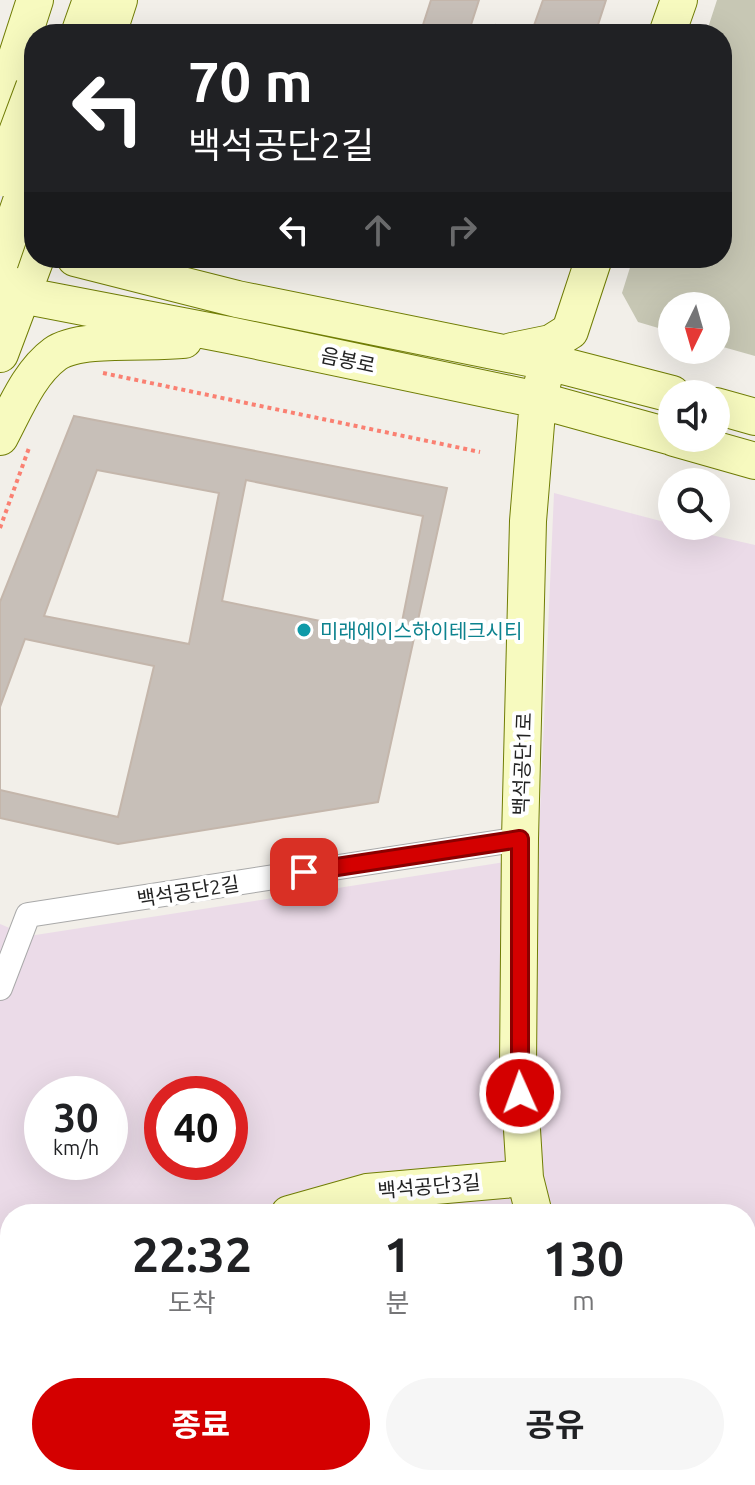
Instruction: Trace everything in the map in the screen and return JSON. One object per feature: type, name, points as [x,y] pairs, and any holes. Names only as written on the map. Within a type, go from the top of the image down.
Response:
[{"type":"main road","points":[[27,24],[35,0]]},
{"type":"main road","points":[[57,24],[65,0]]},
{"type":"main road","points":[[83,24],[91,0]]},
{"type":"main road","points":[[111,24],[119,0]]},
{"type":"main road","points":[[671,24],[679,0]]},
{"type":"main road","points":[[0,108],[24,34]]},
{"type":"main road","points":[[0,178],[24,114]]},
{"type":"main road","points":[[0,157],[24,168]]},
{"type":"main road","points":[[0,262],[24,194]]},
{"type":"main road","points":[[0,242],[24,246]]},
{"type":"main road","points":[[0,354],[10,294],[29,268]]},
{"type":"main road","name":"음봉로","points":[[115,268],[237,299],[548,362],[658,390]]},
{"type":"main road","points":[[178,268],[237,299]]},
{"type":"main road","points":[[496,352],[530,349],[551,343],[570,331],[591,268]]},
{"type":"main road","name":"음봉로","points":[[10,294],[229,335],[538,400],[658,434]]},
{"type":"main road","points":[[570,331],[577,347],[620,380]]},
{"type":"main road","points":[[17,437],[28,384],[56,353],[86,344],[163,343],[229,335]]},
{"type":"main road","name":"백석공단1로","points":[[532,1204],[525,1178],[518,1065],[520,839],[528,521],[538,400],[548,362]]},
{"type":"main road","points":[[730,410],[755,417]]},
{"type":"main road","name":"음봉로","points":[[723,452],[755,461]]},
{"type":"main road","name":"백석공단3길","points":[[324,1204],[367,1192],[525,1178]]},
{"type":"street","name":"백석공단2길","points":[[0,988],[28,915],[520,839]]},
{"type":"path","points":[[103,373],[480,452]]},
{"type":"path","points":[[0,528],[17,437]]},
{"type":"shaded area","points":[[717,0],[755,0],[755,356],[730,349],[730,292],[658,292],[658,328],[638,322],[622,293],[630,268],[732,268],[732,24],[709,24]]},
{"type":"shaded area","points":[[554,493],[658,520],[658,540],[730,539],[755,545],[755,1204],[0,1204],[0,924],[29,936],[538,857]]},
{"type":"building","points":[[431,0],[479,0],[471,24],[423,24]]},
{"type":"building","points":[[543,0],[606,0],[598,24],[535,24]]},
{"type":"building","name":"미래에이스하이테크시티","points":[[74,416],[447,488],[378,802],[118,844],[0,818],[0,602]],"holes":[[[97,470],[219,493],[189,644],[44,616]]]},
{"type":"building","points":[[246,480],[423,516],[399,637],[222,601]]},
{"type":"building","points":[[25,639],[154,666],[118,817],[0,790],[0,707]]},
{"type":"place","name":"미래에이스하이테크시티","points":[[304,630]]},
{"type":"route","points":[[304,872],[520,839],[520,1093]]}]
